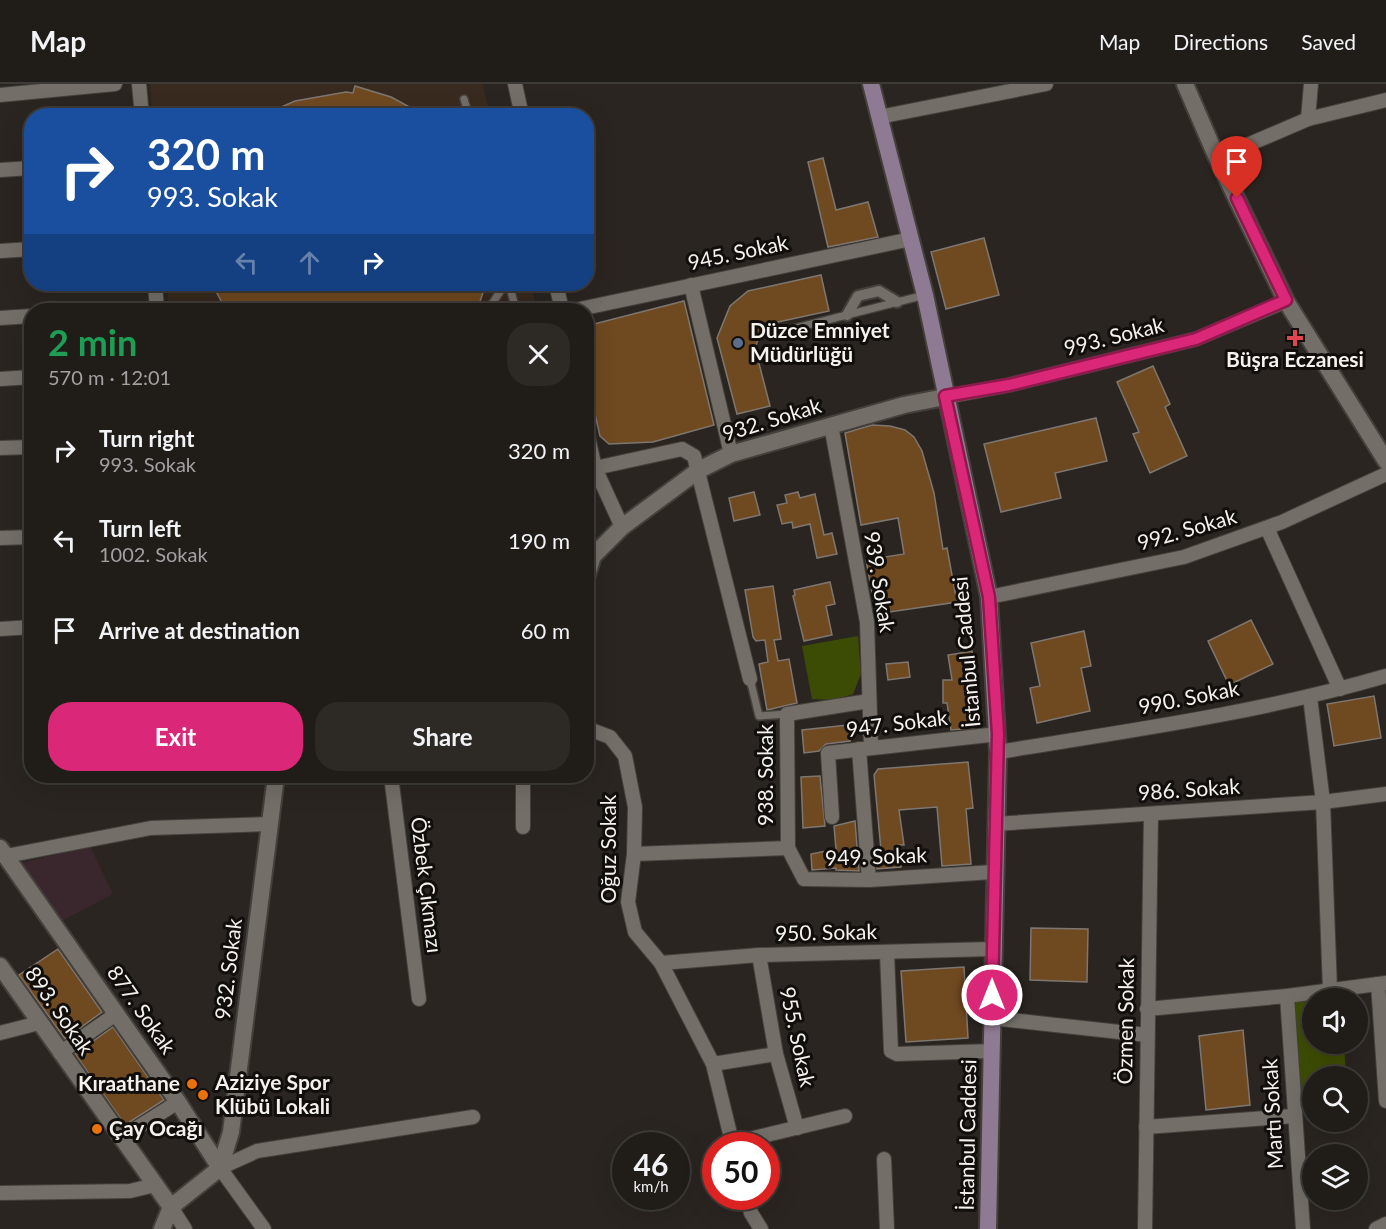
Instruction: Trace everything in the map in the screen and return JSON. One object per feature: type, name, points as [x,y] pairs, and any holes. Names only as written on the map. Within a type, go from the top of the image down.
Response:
[{"type":"main road","name":"İstanbul Caddesi","points":[[871,84],[925,295],[989,597],[998,752],[993,872],[988,1229]]},
{"type":"street","points":[[0,95],[115,84]]},
{"type":"street","points":[[139,84],[141,108]]},
{"type":"street","points":[[515,84],[520,108]]},
{"type":"street","points":[[879,117],[1046,84]]},
{"type":"street","points":[[1185,84],[1217,158],[1286,300],[1386,461]]},
{"type":"street","points":[[1308,119],[1311,84]]},
{"type":"street","points":[[1217,158],[1308,119],[1386,100]]},
{"type":"street","points":[[0,170],[24,168]]},
{"type":"street","name":"945. Sokak","points":[[594,306],[911,239]]},
{"type":"street","points":[[0,251],[24,250]]},
{"type":"street","points":[[691,285],[731,454]]},
{"type":"street","points":[[847,315],[858,296],[879,291],[897,302]]},
{"type":"street","name":"993. Sokak","points":[[945,396],[1009,385],[1196,339],[1286,300]]},
{"type":"street","points":[[0,318],[24,316]]},
{"type":"street","points":[[0,379],[24,378]]},
{"type":"street","name":"932. Sokak","points":[[594,555],[622,527],[699,470],[731,454],[831,425],[945,396]]},
{"type":"street","name":"939. Sokak","points":[[831,425],[867,622],[869,700],[865,748],[869,880]]},
{"type":"street","points":[[0,448],[24,447]]},
{"type":"street","points":[[594,468],[682,449],[694,456],[750,679]]},
{"type":"street","name":"992. Sokak","points":[[989,597],[1184,557],[1267,528],[1386,474]]},
{"type":"street","points":[[594,475],[622,527]]},
{"type":"street","points":[[1267,528],[1340,689]]},
{"type":"street","points":[[0,538],[24,537]]},
{"type":"street","points":[[0,629],[24,628]]},
{"type":"street","name":"990. Sokak","points":[[998,752],[1174,724],[1310,698],[1386,676]]},
{"type":"street","points":[[1310,698],[1323,802],[1329,988]]},
{"type":"street","name":"938. Sokak","points":[[788,848],[787,714],[869,700]]},
{"type":"street","name":"Oğuz Sokak","points":[[594,731],[610,736],[625,756],[635,807],[634,855],[628,902],[635,932],[661,963],[713,1064],[730,1132]]},
{"type":"street","name":"947. Sokak","points":[[832,817],[828,753],[998,734]]},
{"type":"street","name":"932. Sokak","points":[[220,1168],[231,1132],[275,783]]},
{"type":"street","name":"Özbek Çıkmazı","points":[[392,783],[419,999]]},
{"type":"street","points":[[523,783],[523,827]]},
{"type":"street","name":"986. Sokak","points":[[995,824],[1323,802],[1386,794]]},
{"type":"street","name":"Özmen Sokak","points":[[1145,1229],[1151,814]]},
{"type":"street","points":[[3,852],[151,828],[270,824]]},
{"type":"street","points":[[634,855],[788,848]]},
{"type":"street","name":"949. Sokak","points":[[788,848],[804,879],[869,880],[993,872]]},
{"type":"street","name":"877. Sokak","points":[[3,852],[264,1229]]},
{"type":"street","name":"950. Sokak","points":[[661,963],[759,955],[992,949]]},
{"type":"street","points":[[887,953],[891,1051],[897,1054],[992,1051]]},
{"type":"street","name":"955. Sokak","points":[[759,955],[776,1054],[797,1128]]},
{"type":"street","name":"893. Sokak","points":[[0,966],[185,1229]]},
{"type":"street","points":[[1347,988],[1382,984],[1386,1101]]},
{"type":"street","points":[[1147,1009],[1302,994]]},
{"type":"street","name":"Martı Sokak","points":[[1287,996],[1303,1229]]},
{"type":"street","points":[[60,1053],[116,1014]]},
{"type":"street","points":[[992,1018],[1147,1035]]},
{"type":"street","points":[[0,1033],[39,1023]]},
{"type":"street","points":[[713,1064],[776,1054]]},
{"type":"street","points":[[121,1138],[178,1102]]},
{"type":"street","points":[[780,1132],[845,1116]]},
{"type":"street","points":[[1146,1127],[1294,1116]]},
{"type":"street","points":[[162,1229],[171,1208],[220,1168],[257,1151],[473,1117]]},
{"type":"street","points":[[884,1159],[887,1229]]},
{"type":"street","points":[[0,1193],[130,1191],[154,1185]]},
{"type":"street","points":[[750,1210],[761,1229]]},
{"type":"street","points":[[1376,1229],[1386,1224]]},
{"type":"lane","points":[[464,99],[467,108]]},
{"type":"lane","points":[[784,331],[925,295]]},
{"type":"lane","points":[[750,679],[759,716],[787,714]]},
{"type":"shaded area","points":[[150,84],[483,84],[488,108],[152,108]]},
{"type":"shaded area","points":[[168,291],[533,291],[535,303],[168,303]]},
{"type":"shaded area","points":[[90,846],[113,894],[60,922],[22,863]]},
{"type":"green space","points":[[858,636],[861,674],[853,694],[834,700],[812,699],[802,646]]},
{"type":"green space","points":[[1302,1000],[1302,1054],[1345,1054],[1345,1066],[1302,1066],[1301,1107],[1292,1001]]},
{"type":"building","points":[[355,86],[391,97],[411,108],[279,108],[295,101],[346,92],[353,93]]},
{"type":"building","points":[[823,158],[836,210],[868,202],[878,237],[828,247],[808,162]]},
{"type":"building","points":[[984,238],[999,295],[946,309],[931,252]]},
{"type":"building","name":"Düzce Emniyet Müdürlüğü","points":[[821,275],[829,311],[778,322],[760,334],[755,348],[770,406],[737,414],[717,338],[730,306],[748,291]]},
{"type":"building","points":[[216,291],[484,291],[479,303],[222,303]]},
{"type":"building","points":[[684,301],[714,425],[653,442],[609,444],[600,436],[594,409],[594,324]]},
{"type":"building","points":[[1153,366],[1170,404],[1165,407],[1187,456],[1150,473],[1133,434],[1139,432],[1117,382]]},
{"type":"building","points":[[1096,418],[1107,461],[1055,473],[1061,498],[1001,512],[984,444]]},
{"type":"building","points":[[872,425],[905,430],[914,437],[922,451],[934,493],[943,549],[947,548],[957,602],[876,614],[866,560],[904,554],[898,518],[861,525],[845,433]]},
{"type":"building","points":[[754,492],[760,515],[734,521],[729,498]]},
{"type":"building","points":[[798,492],[800,498],[815,494],[824,535],[832,533],[837,554],[817,558],[810,524],[793,528],[792,522],[782,524],[777,505],[787,503],[785,495]]},
{"type":"building","points":[[830,582],[835,604],[826,606],[832,635],[804,641],[793,596],[795,595],[794,590]]},
{"type":"building","points":[[773,586],[781,639],[774,640],[778,661],[789,659],[797,703],[767,710],[759,664],[768,662],[765,640],[756,641],[753,637],[745,590]]},
{"type":"building","points":[[1251,620],[1273,664],[1229,685],[1208,641]]},
{"type":"building","points":[[1084,631],[1091,666],[1081,668],[1090,711],[1037,723],[1030,688],[1040,686],[1031,643]]},
{"type":"building","points":[[972,651],[975,669],[968,671],[968,711],[972,710],[974,728],[951,730],[947,703],[943,703],[943,680],[952,680],[948,655]]},
{"type":"building","points":[[908,662],[910,677],[888,680],[886,664]]},
{"type":"building","points":[[1374,696],[1381,738],[1334,746],[1327,704]]},
{"type":"building","points":[[848,725],[850,741],[826,744],[819,751],[804,753],[802,730]]},
{"type":"building","points":[[968,762],[973,808],[966,809],[971,864],[942,866],[937,807],[899,810],[904,845],[898,845],[901,867],[877,869],[876,850],[881,850],[874,775],[878,769]]},
{"type":"building","points":[[820,776],[825,826],[803,828],[801,777]]},
{"type":"building","points":[[855,821],[859,871],[836,870],[836,868],[812,870],[811,854],[836,849],[834,826]]},
{"type":"building","points":[[1031,928],[1088,929],[1087,982],[1030,980]]},
{"type":"building","points":[[58,949],[102,1012],[65,1039],[19,975]]},
{"type":"building","points":[[964,967],[968,1038],[906,1042],[901,971]]},
{"type":"building","points":[[113,1027],[164,1100],[125,1125],[75,1054]]},
{"type":"building","points":[[1243,1030],[1250,1105],[1206,1110],[1199,1036]]},
{"type":"place","name":"Büşra Eczanesi","points":[[1295,338]]},
{"type":"place","name":"Düzce Emniyet Müdürlüğü","points":[[738,343]]},
{"type":"place","name":"Kıraathane","points":[[192,1084]]},
{"type":"place","name":"Aziziye Spor Klübü Lokali","points":[[203,1095]]},
{"type":"place","name":"Çay Ocağı","points":[[97,1129]]},
{"type":"route","points":[[992,995],[993,872],[998,734],[989,597],[945,396],[1009,385],[1196,339],[1286,300],[1237,198]]}]
